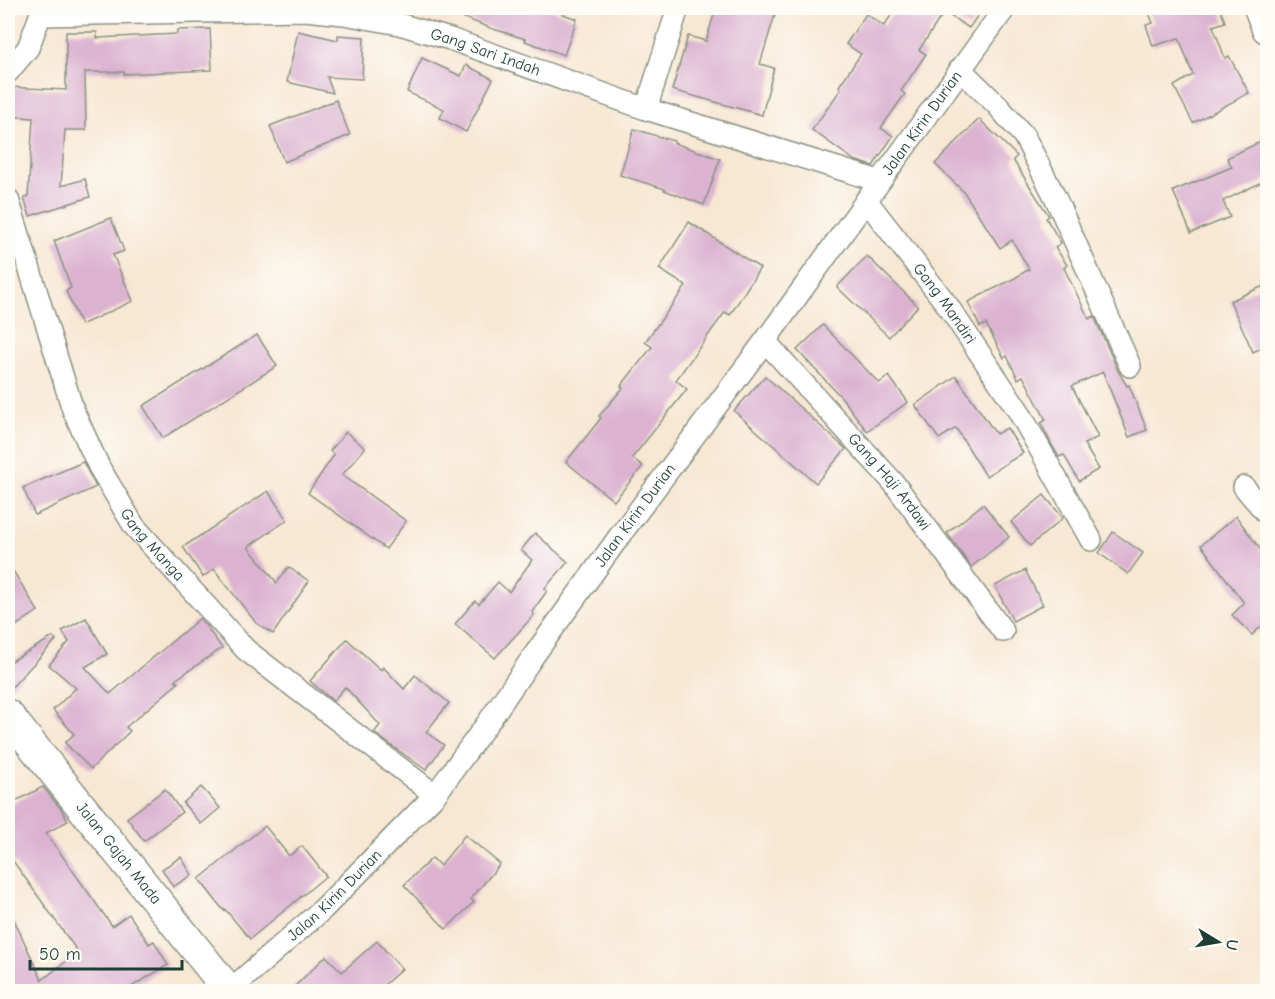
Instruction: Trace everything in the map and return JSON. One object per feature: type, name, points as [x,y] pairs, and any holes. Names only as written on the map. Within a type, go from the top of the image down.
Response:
[{"type":"highway","points":[[1261,8],[1268,27]]},
{"type":"main road","name":"Jalan Gajah Mada","points":[[8,715],[229,991]]},
{"type":"street","points":[[646,109],[678,8]]},
{"type":"street","name":"Jalan Kirin Durian","points":[[229,991],[323,909],[435,795],[621,534],[765,341],[1005,8]]},
{"type":"street","name":"Gang Sari Indah","points":[[42,11],[305,9],[399,24],[450,39],[646,109],[879,181]]},
{"type":"street","points":[[8,72],[28,48],[42,11]]},
{"type":"street","points":[[960,69],[997,105],[1024,136],[1056,199],[1130,366]]},
{"type":"street","name":"Gang Manga","points":[[8,199],[73,410],[99,467],[134,526],[246,650],[435,795]]},
{"type":"street","name":"Gang Mandiri","points":[[866,200],[945,302],[1018,410],[1091,540]]},
{"type":"street","name":"Gang Haji Ardawi","points":[[765,341],[893,482],[1003,631]]},
{"type":"street","points":[[1244,487],[1268,515]]},
{"type":"building","points":[[441,8],[546,8],[577,19],[564,55]]},
{"type":"building","points":[[716,8],[777,8],[760,64],[774,68],[762,115],[672,90],[688,36],[706,41]]},
{"type":"building","points":[[896,8],[983,8],[969,28],[944,12],[919,50],[926,54],[901,91],[905,94],[881,128],[893,136],[873,166],[854,160],[812,130],[841,89],[839,86],[861,54],[846,44],[866,14],[884,26]]},
{"type":"building","points":[[1147,8],[1220,8],[1225,22],[1213,26],[1225,58],[1229,56],[1249,93],[1193,123],[1174,86],[1193,75],[1179,38],[1153,46],[1146,25],[1153,23]]},
{"type":"building","points":[[210,29],[212,70],[124,74],[124,72],[85,72],[86,130],[65,130],[61,186],[85,179],[90,197],[30,216],[24,198],[28,197],[33,118],[8,116],[8,87],[66,90],[66,32],[97,32],[97,38],[177,34],[177,30]]},
{"type":"building","points":[[298,31],[338,40],[338,35],[364,37],[362,79],[327,77],[333,93],[287,82]]},
{"type":"building","points":[[422,58],[461,76],[466,65],[493,79],[466,132],[440,118],[444,109],[407,92]]},
{"type":"building","points":[[336,100],[350,135],[284,162],[270,126]]},
{"type":"building","points":[[979,119],[1017,156],[1013,160],[1049,216],[1046,218],[1061,243],[1055,247],[1067,265],[1064,268],[1089,319],[1094,316],[1118,371],[1127,386],[1129,385],[1147,430],[1129,437],[1103,372],[1072,386],[1098,437],[1084,444],[1099,469],[1079,481],[1064,455],[1059,457],[1051,443],[1041,423],[1046,420],[1023,376],[1018,379],[1007,356],[1004,358],[986,324],[980,327],[968,302],[1029,269],[1012,240],[1000,248],[964,192],[935,164]]},
{"type":"building","points":[[634,129],[674,141],[674,143],[720,159],[704,205],[665,189],[620,175]]},
{"type":"building","points":[[1268,138],[1268,179],[1223,201],[1230,217],[1191,233],[1173,191],[1232,167],[1227,158]]},
{"type":"building","points":[[111,218],[124,251],[113,255],[133,301],[81,325],[66,291],[71,288],[54,241]]},
{"type":"building","points":[[689,222],[760,268],[730,315],[725,312],[676,380],[687,389],[632,458],[643,466],[614,501],[566,462],[652,347],[645,342],[686,286],[659,269]]},
{"type":"building","points":[[867,256],[918,306],[889,337],[837,287]]},
{"type":"building","points":[[1268,284],[1268,345],[1253,352],[1230,301]]},
{"type":"building","points":[[823,325],[879,383],[889,376],[908,402],[867,431],[842,398],[797,350]]},
{"type":"building","points":[[257,335],[277,366],[163,438],[143,406]]},
{"type":"building","points":[[765,376],[846,449],[816,483],[734,411]]},
{"type":"building","points":[[956,376],[996,434],[1007,428],[1023,453],[986,476],[956,428],[939,439],[915,405]]},
{"type":"building","points":[[346,432],[365,448],[342,475],[406,521],[386,549],[308,493],[334,455],[330,451]]},
{"type":"building","points":[[83,462],[96,487],[35,515],[23,488]]},
{"type":"building","points":[[268,491],[287,520],[248,547],[277,583],[288,567],[309,581],[273,634],[256,623],[214,569],[203,577],[183,547]]},
{"type":"building","points":[[1044,495],[1063,518],[1030,546],[1011,522]]},
{"type":"building","points":[[983,504],[1009,537],[971,567],[947,533]]},
{"type":"building","points":[[1236,516],[1268,560],[1268,620],[1252,635],[1232,615],[1244,603],[1201,545]]},
{"type":"building","points":[[1113,532],[1143,553],[1128,574],[1099,553]]},
{"type":"building","points":[[535,533],[568,562],[544,589],[547,591],[532,612],[534,615],[495,658],[455,624],[475,601],[479,604],[498,582],[509,592],[532,560],[521,550]]},
{"type":"building","points":[[8,563],[38,611],[8,631]]},
{"type":"building","points":[[1025,570],[1043,605],[1013,621],[995,586]]},
{"type":"building","points":[[86,618],[107,654],[85,667],[110,694],[200,618],[222,648],[175,680],[178,683],[126,727],[130,731],[91,769],[65,743],[74,734],[53,710],[76,688],[49,665],[69,642],[62,631]]},
{"type":"building","points":[[53,637],[56,640],[8,691],[8,663]]},
{"type":"building","points":[[347,639],[381,670],[383,667],[404,689],[415,675],[449,703],[426,732],[444,745],[426,770],[374,733],[380,725],[345,687],[333,701],[310,681]]},
{"type":"building","points":[[43,787],[68,821],[46,833],[112,926],[129,914],[149,944],[154,941],[168,965],[123,992],[17,992],[8,971],[8,907],[42,980],[78,952],[8,854],[8,805]]},
{"type":"building","points":[[201,787],[220,808],[201,824],[183,803]]},
{"type":"building","points":[[165,789],[182,812],[144,841],[127,818]]},
{"type":"building","points":[[265,826],[289,856],[302,846],[326,876],[250,939],[199,879]]},
{"type":"building","points":[[465,835],[500,864],[471,899],[474,902],[446,929],[404,885],[432,858],[440,866]]},
{"type":"building","points":[[181,857],[192,875],[173,887],[162,869]]},
{"type":"building","points":[[377,941],[402,969],[376,992],[289,992],[326,956],[342,972]]}]
